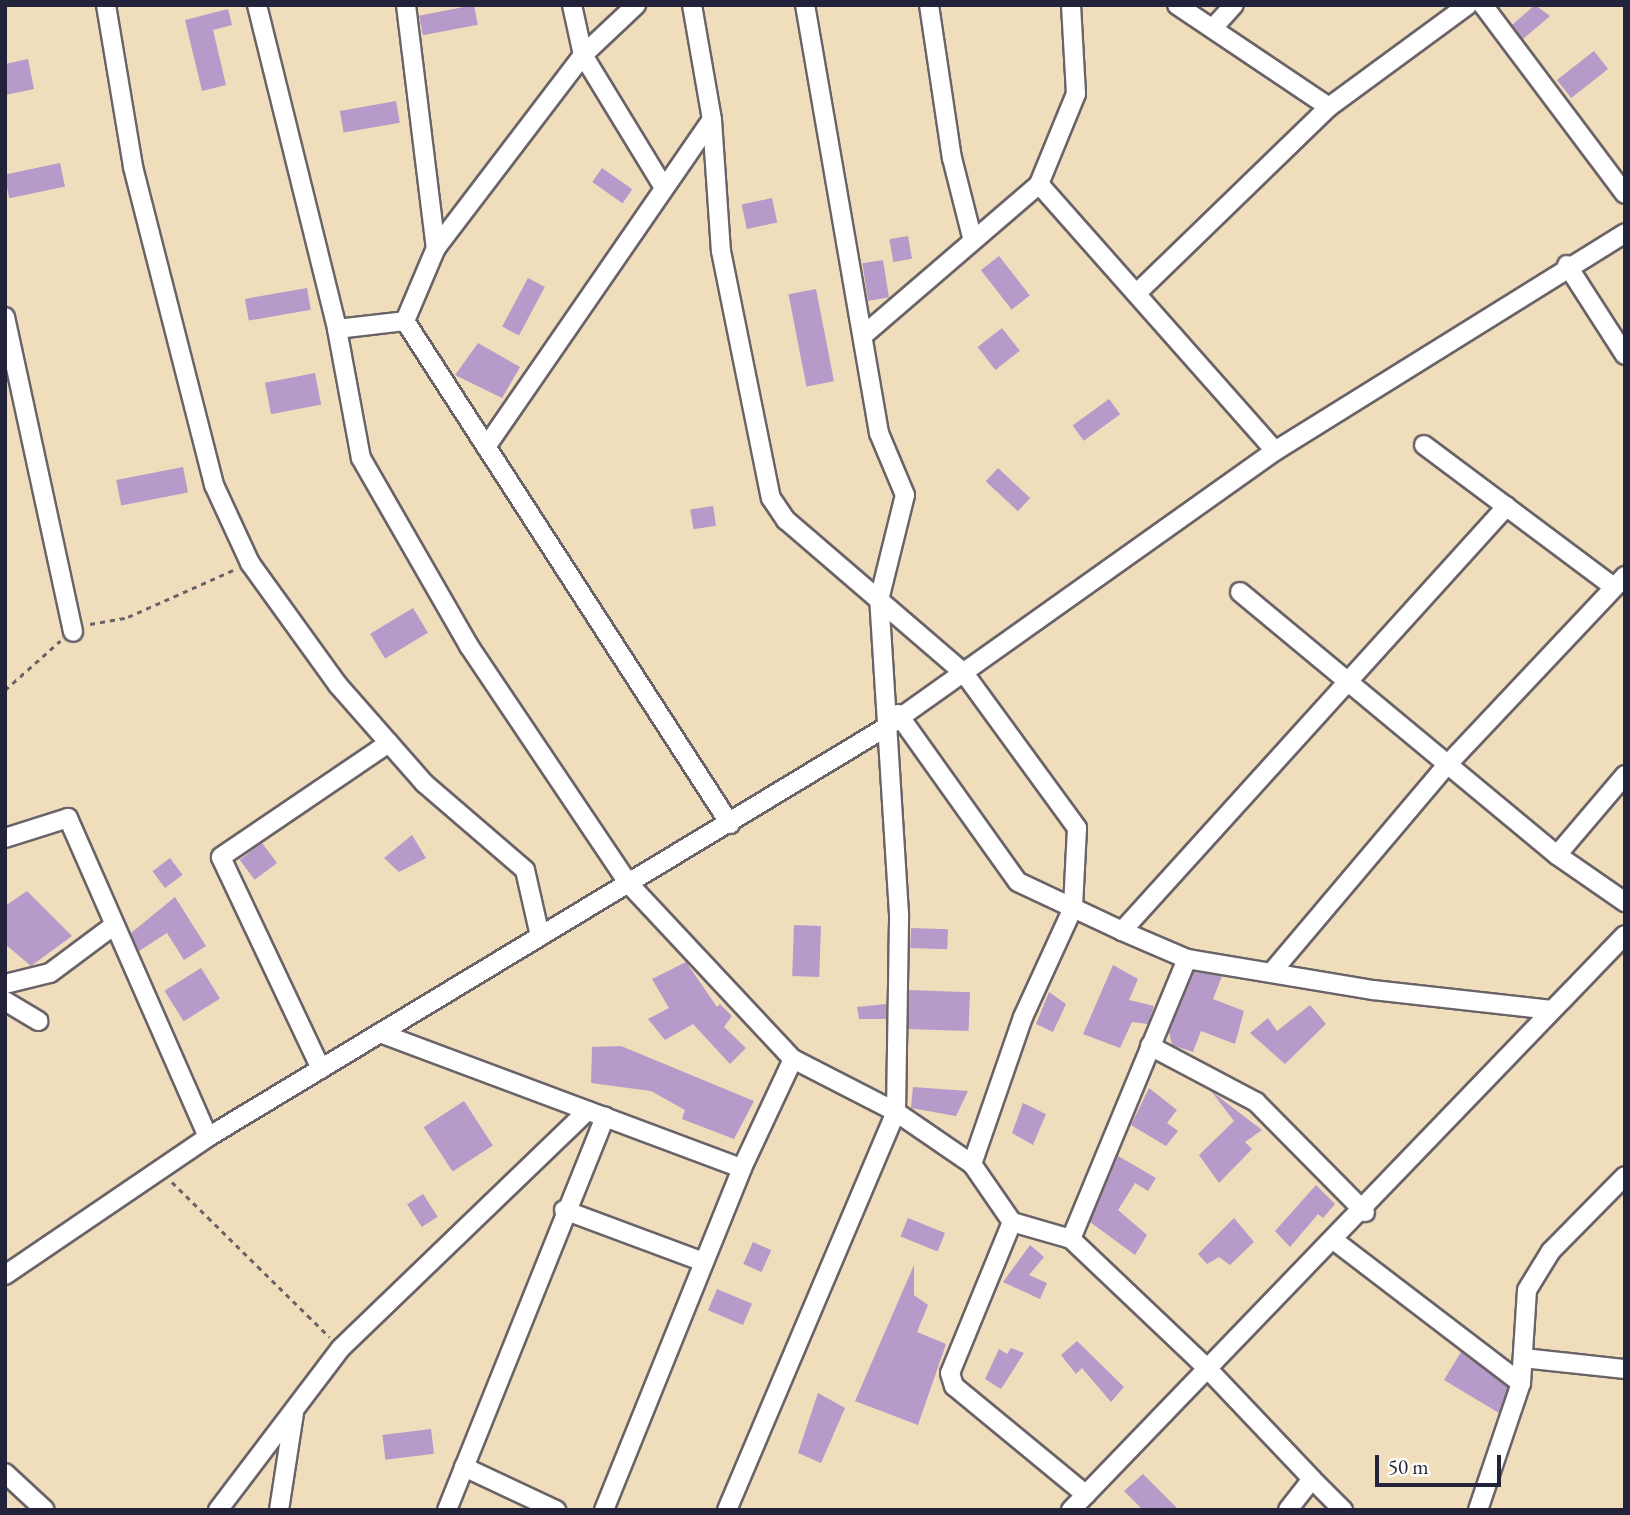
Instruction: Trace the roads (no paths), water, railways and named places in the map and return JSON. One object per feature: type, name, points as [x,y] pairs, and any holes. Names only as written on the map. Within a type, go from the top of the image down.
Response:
[{"type":"street","points":[[106,5],[133,167],[202,454],[250,563],[388,743],[424,783],[525,870],[540,936]]},
{"type":"street","points":[[257,5],[337,329],[361,458],[469,646],[629,884],[793,1059],[896,1112],[972,1164],[1012,1222],[1071,1239],[1204,1365],[1343,1510]]},
{"type":"street","points":[[406,5],[436,248]]},
{"type":"street","points":[[572,5],[583,55],[663,186]]},
{"type":"street","points":[[405,321],[436,248],[583,55],[636,5]]},
{"type":"street","points":[[692,5],[712,120],[721,251],[771,498],[786,520],[964,673],[1077,828],[1073,908],[1023,1017],[972,1164]]},
{"type":"street","points":[[727,1510],[896,1112],[899,914],[893,720],[879,600],[905,495],[878,433],[866,333],[805,5]]},
{"type":"street","points":[[929,5],[952,158],[972,237]]},
{"type":"street","points":[[866,333],[972,237],[1039,184],[1076,94],[1071,5]]},
{"type":"street","points":[[1177,5],[1329,107]]},
{"type":"street","points":[[1213,28],[1234,5]]},
{"type":"street","points":[[1138,292],[1329,107],[1468,5]]},
{"type":"street","points":[[1483,5],[1625,194]]},
{"type":"street","points":[[486,447],[663,186],[712,120]]},
{"type":"street","points":[[1039,184],[1138,292],[1275,451]]},
{"type":"street","points":[[5,1275],[208,1137],[730,824],[893,720],[964,673],[1275,451],[1567,265],[1625,233]]},
{"type":"street","points":[[1567,265],[1625,355]]},
{"type":"street","points":[[5,317],[73,632]]},
{"type":"street","points":[[337,329],[405,321]]},
{"type":"street","points":[[405,321],[730,824]]},
{"type":"street","points":[[1271,973],[1447,765],[1620,582],[1507,506],[1424,445]]},
{"type":"street","points":[[1122,931],[1345,680],[1507,506]]},
{"type":"street","points":[[1240,592],[1557,855],[1625,902]]},
{"type":"street","points":[[893,720],[1018,882],[1122,931],[1187,959],[1271,973],[1552,1010]]},
{"type":"street","points":[[320,1069],[221,857],[388,743]]},
{"type":"street","points":[[1557,855],[1625,775]]},
{"type":"street","points":[[5,838],[68,818],[113,926],[208,1137]]},
{"type":"street","points":[[5,984],[50,974],[113,926]]},
{"type":"street","points":[[1071,1510],[1204,1365],[1365,1212],[1625,935]]},
{"type":"street","points":[[1071,1239],[1187,959]]},
{"type":"street","points":[[5,1001],[38,1021]]},
{"type":"street","points":[[380,1033],[742,1168]]},
{"type":"street","points":[[1150,1046],[1256,1102],[1365,1212]]},
{"type":"street","points":[[604,1510],[742,1168],[793,1059]]},
{"type":"street","points":[[218,1510],[341,1348],[587,1111]]},
{"type":"street","points":[[447,1510],[564,1210],[605,1117]]},
{"type":"street","points":[[1478,1510],[1521,1383],[1527,1290],[1536,1270],[1623,1182]]},
{"type":"street","points":[[564,1210],[704,1262]]},
{"type":"street","points":[[1012,1222],[950,1373],[954,1386],[1086,1495]]},
{"type":"street","points":[[1335,1241],[1521,1383]]},
{"type":"street","points":[[1523,1358],[1625,1369]]},
{"type":"street","points":[[279,1510],[295,1410]]},
{"type":"street","points":[[464,1467],[556,1510]]},
{"type":"street","points":[[5,1473],[45,1510]]},
{"type":"street","points":[[1288,1510],[1312,1479]]}]
